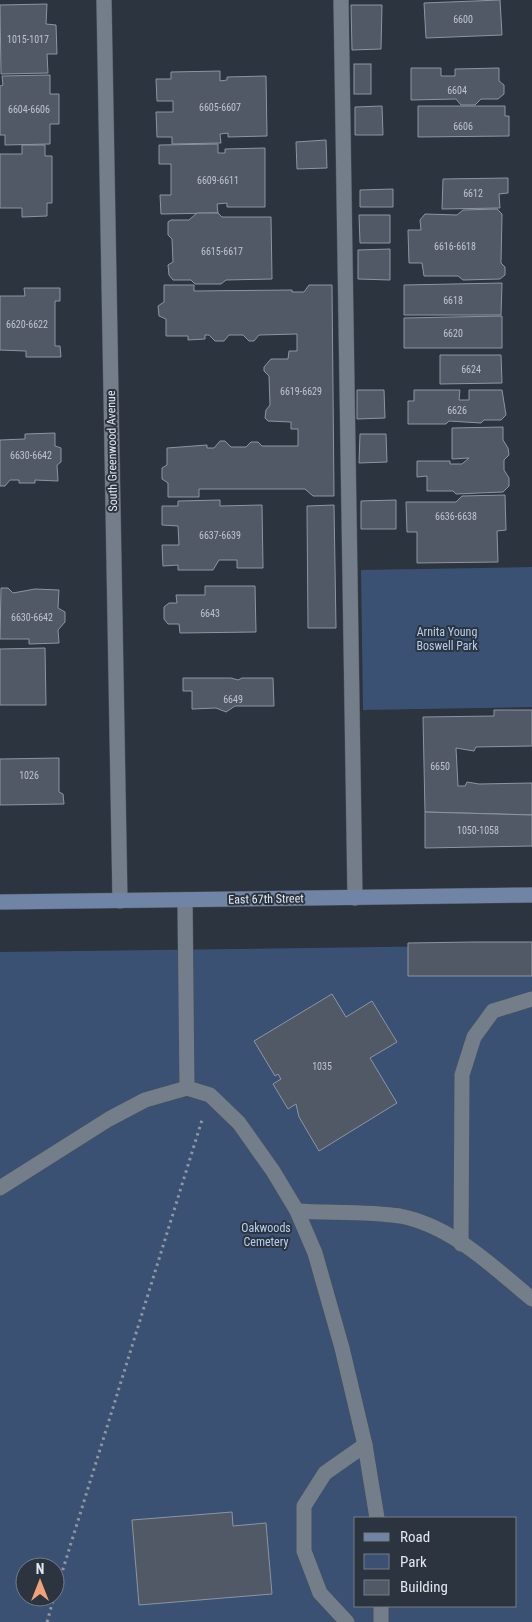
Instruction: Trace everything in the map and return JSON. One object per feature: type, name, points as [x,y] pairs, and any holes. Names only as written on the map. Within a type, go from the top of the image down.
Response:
[{"type":"street","name":"South Greenwood Avenue","points":[[104,0],[120,901]]},
{"type":"street","points":[[341,0],[355,898]]},
{"type":"street","name":"East 67th Street","points":[[0,902],[532,896]]},
{"type":"street","points":[[185,900],[187,1088]]},
{"type":"street","points":[[461,1244],[462,1075],[474,1037],[493,1011],[532,999]]},
{"type":"street","points":[[0,1188],[109,1119],[145,1100],[187,1088],[210,1095],[239,1123],[272,1171],[297,1211],[314,1253],[342,1348],[365,1444],[377,1517]]},
{"type":"street","points":[[297,1211],[400,1216],[438,1229],[461,1244],[532,1298]]},
{"type":"street","points":[[347,1622],[320,1593],[304,1550],[304,1506],[325,1473],[365,1444]]},
{"type":"street","points":[[381,1607],[381,1622]]},
{"type":"path","points":[[65,1564],[210,1095]]},
{"type":"path","points":[[47,1622],[52,1607]]},
{"type":"green space","name":"Arnita Young Boswell Park","points":[[532,567],[532,707],[363,710],[361,570]]},
{"type":"green space","name":"Oakwoods Cemetery","points":[[532,945],[532,1622],[0,1622],[0,952]]},
{"type":"building","points":[[500,0],[502,35],[426,38],[424,3]]},
{"type":"building","points":[[47,4],[46,24],[56,25],[57,54],[47,54],[48,73],[1,74],[0,5]]},
{"type":"building","points":[[351,5],[382,5],[381,49],[352,50]]},
{"type":"building","points":[[354,64],[371,64],[371,94],[354,94]]},
{"type":"building","points":[[411,68],[441,68],[441,76],[455,76],[455,69],[499,68],[499,81],[504,85],[504,94],[498,99],[481,99],[475,105],[461,105],[456,99],[411,100]]},
{"type":"building","points":[[220,71],[220,81],[227,80],[227,77],[266,76],[267,136],[228,137],[228,133],[220,134],[221,143],[172,144],[172,137],[157,137],[156,112],[173,112],[173,101],[157,101],[156,79],[171,79],[171,72]]},
{"type":"building","points":[[50,75],[50,94],[59,94],[59,124],[50,124],[50,144],[5,145],[5,135],[0,135],[0,86],[3,85],[2,76]]},
{"type":"building","points":[[382,106],[383,135],[355,135],[355,107]]},
{"type":"building","points":[[418,106],[505,106],[505,116],[509,116],[509,136],[418,137]]},
{"type":"building","points":[[326,140],[327,168],[297,169],[296,142]]},
{"type":"building","points":[[218,144],[218,153],[225,153],[225,149],[265,148],[265,207],[227,207],[227,203],[217,204],[218,213],[161,214],[160,195],[171,195],[171,164],[159,164],[159,145]]},
{"type":"building","points":[[22,145],[45,145],[45,156],[52,156],[52,203],[47,203],[47,216],[22,217],[22,208],[0,208],[0,154],[22,154]]},
{"type":"building","points":[[508,178],[508,193],[499,194],[500,208],[442,209],[443,179]]},
{"type":"building","points":[[393,189],[393,207],[360,207],[360,190]]},
{"type":"building","points":[[497,209],[502,214],[501,263],[505,267],[505,275],[500,279],[463,280],[458,276],[424,276],[422,263],[409,263],[408,230],[421,230],[420,220],[425,214],[457,215],[463,210]]},
{"type":"building","points":[[197,213],[218,213],[222,217],[271,217],[272,279],[226,280],[221,284],[195,284],[191,280],[173,280],[169,275],[168,265],[173,262],[172,239],[168,235],[168,222],[171,220],[189,220]]},
{"type":"building","points":[[359,215],[390,215],[390,243],[360,243]]},
{"type":"building","points":[[390,249],[390,280],[358,279],[358,250]]},
{"type":"building","points":[[502,283],[501,315],[404,315],[404,285]]},
{"type":"building","points":[[164,285],[194,285],[194,291],[292,290],[292,292],[304,292],[309,285],[332,285],[334,496],[313,496],[305,489],[199,489],[199,497],[168,497],[168,483],[162,479],[162,468],[167,465],[167,448],[207,445],[207,448],[214,448],[220,441],[225,441],[231,447],[246,447],[251,442],[258,442],[262,446],[298,446],[298,429],[291,429],[291,422],[268,421],[265,418],[266,410],[270,405],[269,376],[264,371],[264,367],[271,359],[288,359],[289,351],[297,351],[297,334],[259,335],[254,341],[249,341],[243,335],[229,335],[224,341],[215,341],[209,335],[205,335],[205,339],[188,340],[188,336],[166,336],[166,319],[159,316],[158,306],[164,302]]},
{"type":"building","points":[[24,288],[60,288],[60,301],[55,301],[55,346],[60,346],[61,357],[26,357],[26,351],[0,350],[0,296],[25,296]]},
{"type":"building","points":[[502,316],[502,348],[404,348],[404,318]]},
{"type":"building","points":[[440,355],[501,355],[502,383],[440,384]]},
{"type":"building","points":[[357,390],[384,390],[385,418],[357,419]]},
{"type":"building","points":[[414,390],[460,390],[459,400],[469,400],[469,390],[502,390],[506,415],[501,420],[484,420],[481,423],[449,421],[446,424],[408,424],[408,401],[414,401]]},
{"type":"building","points":[[503,427],[503,440],[508,448],[509,455],[504,460],[504,470],[509,478],[509,486],[503,492],[456,494],[453,491],[427,491],[427,476],[417,477],[417,461],[450,461],[450,464],[462,464],[469,458],[452,459],[452,428]]},
{"type":"building","points":[[55,433],[55,446],[61,448],[61,462],[57,465],[58,481],[35,480],[35,483],[19,483],[19,480],[10,480],[5,486],[0,486],[0,440],[25,439],[25,434]]},
{"type":"building","points":[[360,434],[386,434],[387,462],[359,463]]},
{"type":"building","points":[[505,495],[506,530],[497,531],[498,562],[417,563],[417,532],[407,532],[406,502],[456,502],[462,496]]},
{"type":"building","points":[[220,500],[220,506],[262,505],[263,568],[237,568],[237,560],[219,560],[213,570],[178,570],[178,565],[163,566],[162,545],[179,545],[178,526],[162,525],[162,506],[178,506],[178,501]]},
{"type":"building","points":[[396,500],[396,529],[361,529],[361,501]]},
{"type":"building","points":[[334,505],[336,628],[308,628],[307,506]]},
{"type":"building","points":[[205,586],[255,586],[256,632],[180,633],[179,624],[168,624],[164,619],[164,607],[169,603],[177,603],[176,595],[205,595]]},
{"type":"building","points":[[1,588],[8,588],[13,593],[35,589],[59,590],[58,608],[65,612],[65,622],[58,630],[59,643],[29,644],[29,639],[0,639]]},
{"type":"building","points":[[45,648],[46,705],[0,705],[0,649]]},
{"type":"building","points":[[183,678],[231,678],[238,680],[242,678],[273,678],[274,706],[235,706],[226,712],[216,708],[192,709],[192,691],[183,691]]},
{"type":"building","points":[[494,710],[532,710],[532,746],[476,747],[474,751],[456,748],[458,786],[465,786],[467,782],[479,784],[532,783],[532,815],[425,812],[423,717],[494,716]]},
{"type":"building","points":[[59,758],[59,792],[63,794],[64,804],[0,805],[0,759]]},
{"type":"building","points":[[425,812],[532,815],[532,846],[425,848]]},
{"type":"building","points":[[532,942],[532,976],[408,976],[408,943]]},
{"type":"building","points":[[332,994],[346,1017],[372,1001],[397,1042],[370,1058],[397,1103],[319,1151],[299,1117],[296,1104],[288,1109],[273,1084],[281,1079],[278,1074],[275,1076],[254,1041]]},
{"type":"building","points":[[232,1512],[233,1526],[266,1523],[272,1594],[139,1605],[132,1520]]}]
